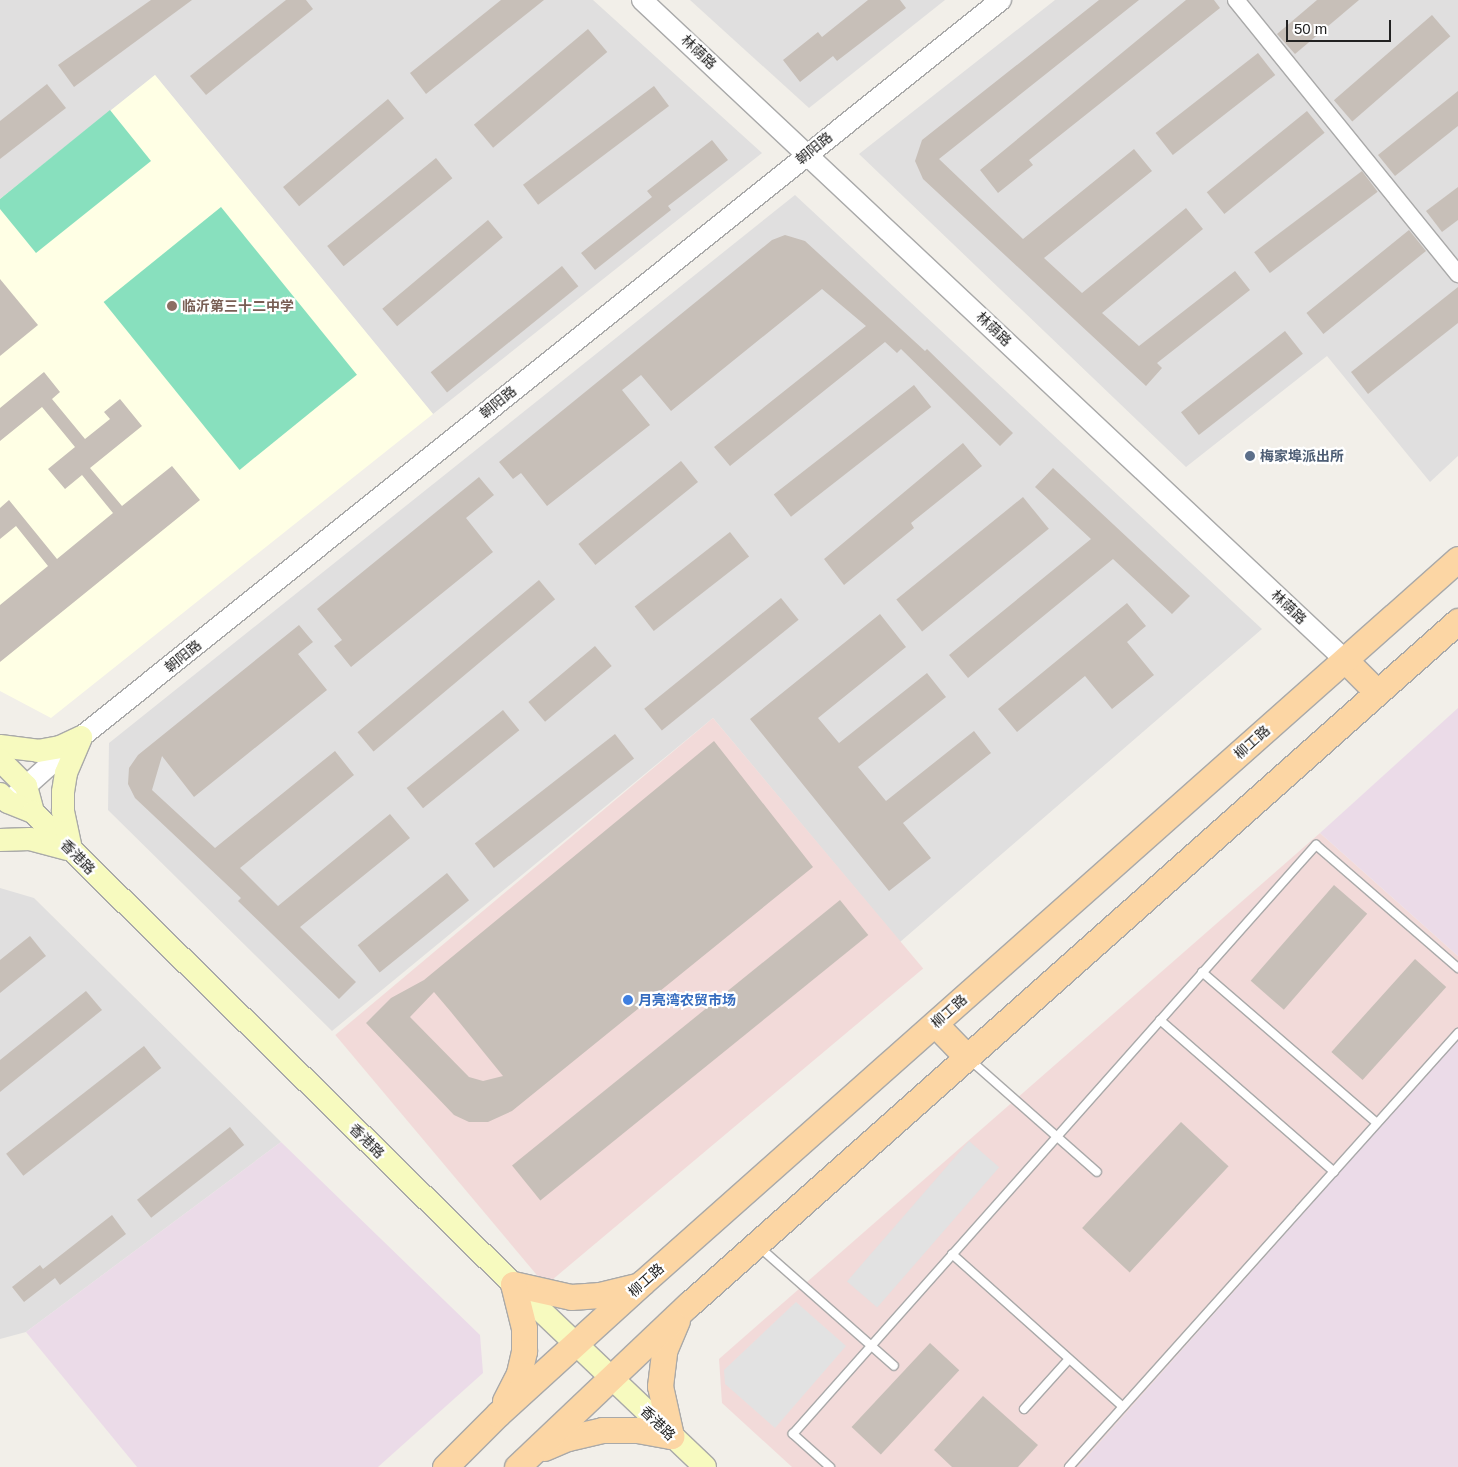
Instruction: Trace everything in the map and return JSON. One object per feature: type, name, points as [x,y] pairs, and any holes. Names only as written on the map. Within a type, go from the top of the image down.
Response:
[{"type":"main road","name":"柳工路","points":[[445,1467],[498,1414],[575,1344],[1458,559]]},
{"type":"main road","points":[[520,1464],[688,1306],[1458,621]]},
{"type":"main road","points":[[1345,660],[1377,692]]},
{"type":"main road","points":[[0,746],[38,751],[60,747],[81,738]]},
{"type":"main road","points":[[0,840],[30,839],[71,850],[62,812],[63,792],[66,773],[81,738]]},
{"type":"main road","name":"香港路","points":[[0,760],[26,786],[33,812]]},
{"type":"main road","name":"香港路","points":[[3,802],[33,812],[513,1284],[705,1467]]},
{"type":"main road","points":[[935,1024],[967,1057]]},
{"type":"main road","points":[[513,1284],[542,1293],[585,1297],[614,1293],[642,1284]]},
{"type":"main road","points":[[498,1414],[513,1387],[524,1351],[523,1320],[513,1284]]},
{"type":"main road","points":[[520,1464],[552,1444],[594,1432],[637,1430],[671,1436],[661,1403],[661,1368],[670,1335],[688,1306]]},
{"type":"street","name":"林荫路","points":[[642,0],[808,153],[1345,660]]},
{"type":"street","name":"朝阳路","points":[[3,802],[26,786],[81,738],[1001,0]]},
{"type":"street","points":[[1236,0],[1458,274]]},
{"type":"lane","points":[[830,1467],[793,1434],[1316,845],[1458,968]]},
{"type":"lane","points":[[1202,972],[1377,1123]]},
{"type":"lane","points":[[1160,1020],[1334,1172]]},
{"type":"lane","points":[[1069,1467],[1458,1033]]},
{"type":"lane","points":[[967,1057],[1097,1172]]},
{"type":"lane","points":[[756,1245],[894,1366]]},
{"type":"lane","points":[[952,1254],[1123,1407]]},
{"type":"lane","points":[[1024,1409],[1069,1359]]},
{"type":"shaded area","points":[[0,0],[593,0],[762,153],[433,414],[155,75],[0,199]]},
{"type":"shaded area","points":[[690,0],[945,0],[809,108]]},
{"type":"shaded area","points":[[1055,0],[1458,0],[1458,456],[1430,482],[1327,356],[1186,467],[859,154]]},
{"type":"shaded area","name":"临沂第三十二中学","points":[[155,75],[433,414],[51,718],[0,691],[0,199]]},
{"type":"shaded area","points":[[795,195],[1262,629],[900,942],[713,718],[332,1031],[108,810],[109,743]]},
{"type":"shaded area","points":[[1458,708],[1458,956],[1320,833]]},
{"type":"shaded area","name":"月亮湾农贸市场","points":[[713,718],[923,968],[546,1285],[335,1035]]},
{"type":"shaded area","points":[[1320,833],[1458,956],[1458,1039],[1078,1467],[792,1467],[722,1403],[719,1359]]},
{"type":"shaded area","points":[[0,888],[34,898],[281,1142],[26,1332],[0,1339]]},
{"type":"shaded area","points":[[1458,1039],[1458,1467],[1078,1467]]},
{"type":"shaded area","points":[[969,1141],[999,1167],[877,1308],[847,1281]]},
{"type":"shaded area","points":[[281,1142],[480,1335],[483,1373],[378,1467],[137,1467],[26,1332]]},
{"type":"shaded area","points":[[796,1302],[846,1346],[775,1428],[725,1384],[724,1370]]},
{"type":"green space","points":[[110,110],[151,161],[36,253],[0,209],[0,199]]},
{"type":"green space","points":[[221,207],[357,375],[240,470],[104,302]]},
{"type":"building","points":[[151,0],[192,0],[74,87],[58,65]]},
{"type":"building","points":[[286,0],[306,0],[313,9],[206,95],[190,76]]},
{"type":"building","points":[[501,0],[544,0],[426,94],[410,73]]},
{"type":"building","points":[[868,0],[900,0],[906,8],[837,61],[833,56],[800,82],[783,60],[818,32],[822,37]]},
{"type":"building","points":[[1099,0],[1139,0],[939,159],[1023,239],[1134,149],[1152,171],[1044,258],[1082,293],[1186,208],[1203,229],[1102,313],[1139,346],[1235,271],[1250,290],[1157,363],[1162,368],[1146,386],[923,179],[915,161],[922,140]]},
{"type":"building","points":[[1186,0],[1214,0],[1220,8],[1029,160],[1033,165],[998,193],[980,170]]},
{"type":"building","points":[[1317,0],[1359,0],[1295,54],[1277,34]]},
{"type":"building","points":[[1432,15],[1450,36],[1352,121],[1334,100]]},
{"type":"building","points":[[588,29],[607,52],[493,148],[474,125]]},
{"type":"building","points":[[1258,53],[1275,75],[1173,155],[1156,133]]},
{"type":"building","points":[[47,84],[66,108],[0,159],[0,121]]},
{"type":"building","points":[[654,86],[669,106],[538,205],[523,185]]},
{"type":"building","points":[[1458,91],[1458,126],[1395,176],[1378,155]]},
{"type":"building","points":[[388,99],[404,118],[299,206],[283,187]]},
{"type":"building","points":[[1307,111],[1325,133],[1224,214],[1207,192]]},
{"type":"building","points":[[712,140],[728,160],[668,206],[671,210],[595,270],[581,253],[652,197],[647,191]]},
{"type":"building","points":[[436,158],[452,178],[344,266],[327,246]]},
{"type":"building","points":[[1362,171],[1378,192],[1270,273],[1254,252]]},
{"type":"building","points":[[1458,187],[1458,220],[1442,232],[1426,211]]},
{"type":"building","points":[[488,220],[503,238],[397,326],[382,309]]},
{"type":"building","points":[[1409,230],[1426,251],[1323,334],[1306,313]]},
{"type":"building","points":[[785,235],[805,241],[925,351],[927,349],[1013,433],[1000,446],[901,349],[897,353],[885,342],[730,466],[714,447],[866,326],[822,289],[671,411],[641,375],[622,390],[650,425],[547,506],[521,473],[513,479],[499,462],[772,240]]},
{"type":"building","points":[[562,266],[578,286],[447,393],[431,372]]},
{"type":"building","points":[[0,279],[38,325],[0,356]]},
{"type":"building","points":[[1458,287],[1458,323],[1368,394],[1351,372]]},
{"type":"building","points":[[1285,331],[1303,354],[1199,435],[1181,412]]},
{"type":"building","points":[[44,372],[60,392],[52,399],[85,439],[110,419],[104,412],[120,399],[142,426],[90,468],[122,506],[172,466],[200,500],[0,662],[0,605],[48,566],[16,526],[0,539],[0,508],[9,500],[57,559],[113,513],[82,475],[65,489],[48,469],[75,447],[42,407],[0,441],[0,408]]},
{"type":"building","points":[[914,385],[931,407],[791,517],[774,495]]},
{"type":"building","points":[[963,443],[982,466],[911,523],[914,528],[844,585],[824,559]]},
{"type":"building","points":[[681,461],[698,482],[595,565],[578,544]]},
{"type":"building","points":[[1053,468],[1190,596],[1172,614],[1113,559],[968,678],[949,655],[1091,539],[1035,487]]},
{"type":"building","points":[[479,477],[494,495],[466,518],[493,552],[351,667],[334,646],[342,640],[317,609]]},
{"type":"building","points":[[1023,497],[1049,529],[922,631],[896,600]]},
{"type":"building","points":[[730,532],[749,556],[654,631],[635,606]]},
{"type":"building","points":[[539,580],[555,599],[374,751],[357,732]]},
{"type":"building","points":[[781,598],[799,620],[662,731],[644,709]]},
{"type":"building","points":[[1127,603],[1146,626],[1127,642],[1154,675],[1112,709],[1085,676],[1017,732],[998,709]]},
{"type":"building","points":[[880,614],[906,647],[818,718],[839,743],[927,673],[946,697],[858,767],[886,801],[974,731],[991,753],[903,823],[931,858],[889,891],[750,719]]},
{"type":"building","points":[[299,625],[313,642],[298,654],[327,690],[194,797],[162,756],[152,790],[215,848],[335,751],[354,775],[240,868],[278,906],[390,814],[410,838],[300,927],[356,982],[339,999],[238,901],[241,898],[135,798],[128,784],[129,768],[138,755]]},
{"type":"building","points":[[595,646],[612,666],[545,722],[528,702]]},
{"type":"building","points":[[503,710],[519,730],[423,808],[407,788]]},
{"type":"building","points":[[615,734],[634,758],[494,868],[475,844]]},
{"type":"building","points":[[714,741],[813,867],[512,1111],[488,1122],[469,1122],[454,1115],[366,1023],[391,998],[424,980]],"holes":[[[434,992],[503,1076],[483,1081],[469,1077],[410,1017]]]},
{"type":"building","points":[[447,873],[469,900],[380,973],[358,945]]},
{"type":"building","points":[[1334,885],[1367,914],[1284,1010],[1251,981]]},
{"type":"building","points":[[840,900],[868,935],[540,1201],[512,1166]]},
{"type":"building","points":[[30,936],[46,956],[0,993],[0,960]]},
{"type":"building","points":[[1415,959],[1446,987],[1363,1080],[1331,1052]]},
{"type":"building","points":[[86,991],[102,1010],[0,1092],[0,1060]]},
{"type":"building","points":[[144,1046],[161,1068],[23,1176],[6,1154]]},
{"type":"building","points":[[1181,1122],[1229,1166],[1130,1272],[1082,1228]]},
{"type":"building","points":[[230,1127],[244,1145],[151,1218],[137,1200]]},
{"type":"building","points":[[112,1215],[126,1234],[60,1285],[55,1278],[24,1302],[12,1287],[40,1265],[43,1269]]},
{"type":"building","points":[[930,1343],[959,1370],[881,1454],[852,1427]]},
{"type":"building","points":[[983,1396],[1038,1445],[1018,1467],[952,1467],[934,1450]]},
{"type":"place","name":"临沂第三十二中学","points":[[172,306]]},
{"type":"place","name":"梅家埠派出所","points":[[1250,456]]},
{"type":"place","name":"月亮湾农贸市场","points":[[628,1000]]}]
